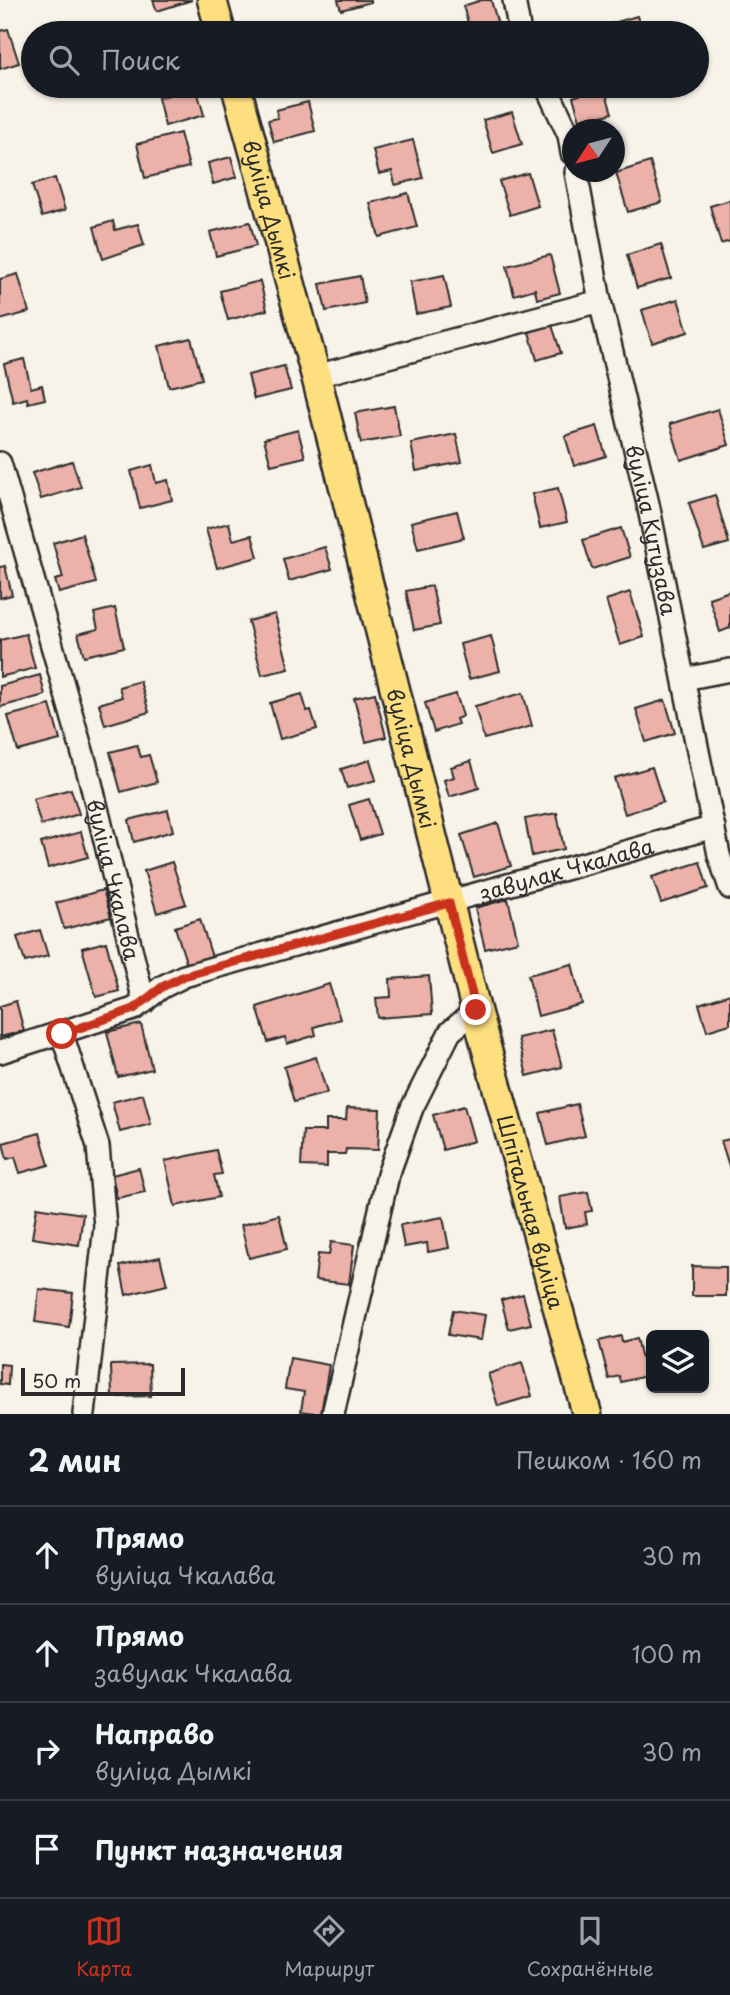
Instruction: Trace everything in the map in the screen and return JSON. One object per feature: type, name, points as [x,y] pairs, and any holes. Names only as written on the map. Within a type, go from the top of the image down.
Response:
[{"type":"main road","points":[[212,0],[218,21]]},
{"type":"main road","name":"вуліца Дымкі","points":[[239,98],[316,376],[476,1010]]},
{"type":"main road","name":"Шпітальная вуліца","points":[[476,1010],[587,1414]]},
{"type":"street","points":[[514,0],[518,21]]},
{"type":"street","points":[[552,98],[562,120]]},
{"type":"street","name":"вуліца Кутузава","points":[[578,182],[600,301],[648,504],[714,827],[725,854],[730,888]]},
{"type":"street","points":[[316,376],[600,301]]},
{"type":"street","name":"вуліца Чкалава","points":[[0,463],[90,779],[144,1002]]},
{"type":"street","points":[[684,679],[730,670]]},
{"type":"street","name":"завулак Чкалава","points":[[144,1002],[162,987],[184,976],[714,827]]},
{"type":"street","points":[[0,1052],[134,1009],[144,1002]]},
{"type":"street","points":[[333,1414],[387,1175],[412,1108],[450,1032],[476,1010]]},
{"type":"street","points":[[62,1034],[98,1146],[105,1226],[84,1414]]},
{"type":"building","points":[[153,0],[192,0],[157,11]]},
{"type":"building","points":[[338,0],[371,0],[371,2],[341,10]]},
{"type":"building","points":[[491,0],[497,21],[467,21],[463,6]]},
{"type":"building","points":[[637,16],[638,21],[620,21]]},
{"type":"building","points":[[8,29],[19,63],[0,69],[0,31]]},
{"type":"building","points":[[158,98],[199,98],[204,115],[165,126]]},
{"type":"building","points":[[573,98],[607,98],[612,113],[593,119],[580,119]]},
{"type":"building","points":[[308,102],[315,131],[274,142],[268,120],[278,118],[276,110]]},
{"type":"building","points":[[512,112],[522,144],[493,153],[483,120]]},
{"type":"building","points":[[180,133],[189,167],[145,178],[137,144]]},
{"type":"building","points":[[413,140],[423,178],[395,185],[392,171],[379,174],[373,150]]},
{"type":"building","points":[[231,157],[237,177],[213,184],[208,163]]},
{"type":"building","points":[[650,162],[662,202],[628,212],[619,182],[625,182],[625,170]]},
{"type":"building","points":[[528,173],[538,206],[510,215],[499,181]]},
{"type":"building","points":[[55,178],[65,210],[42,217],[32,185]]},
{"type":"building","points":[[408,193],[417,227],[379,237],[370,203]]},
{"type":"building","points":[[730,200],[730,241],[721,244],[710,206]]},
{"type":"building","points":[[113,221],[115,230],[138,224],[144,245],[103,259],[94,227]]},
{"type":"building","points":[[250,222],[256,246],[216,256],[210,232]]},
{"type":"building","points":[[661,244],[671,278],[637,288],[627,255]]},
{"type":"building","points":[[550,255],[560,293],[537,299],[535,289],[514,295],[507,266]]},
{"type":"building","points":[[18,274],[29,312],[0,320],[0,279]]},
{"type":"building","points":[[444,275],[451,307],[416,314],[410,282]]},
{"type":"building","points":[[360,276],[365,303],[326,311],[320,284]]},
{"type":"building","points":[[260,281],[267,310],[228,320],[220,291]]},
{"type":"building","points":[[678,299],[688,332],[652,343],[642,310]]},
{"type":"building","points":[[552,325],[561,353],[537,360],[529,332]]},
{"type":"building","points":[[191,338],[202,379],[169,387],[159,346]]},
{"type":"building","points":[[24,359],[31,388],[42,385],[45,399],[28,403],[27,398],[13,402],[4,364]]},
{"type":"building","points":[[284,366],[291,390],[254,399],[248,375]]},
{"type":"building","points":[[394,406],[400,436],[361,443],[355,413]]},
{"type":"building","points":[[718,409],[729,445],[681,460],[670,424]]},
{"type":"building","points":[[597,426],[606,456],[574,466],[565,436]]},
{"type":"building","points":[[298,430],[305,457],[271,465],[264,439]]},
{"type":"building","points":[[456,434],[462,462],[416,471],[411,443]]},
{"type":"building","points":[[72,461],[81,487],[41,499],[32,473]]},
{"type":"building","points":[[152,465],[156,483],[168,480],[172,500],[140,508],[131,471]]},
{"type":"building","points":[[558,488],[567,522],[540,528],[532,494]]},
{"type":"building","points":[[715,495],[729,543],[704,550],[689,503]]},
{"type":"building","points":[[457,511],[464,538],[418,549],[411,522]]},
{"type":"building","points":[[229,523],[233,540],[252,535],[258,557],[217,568],[206,529]]},
{"type":"building","points":[[621,528],[630,557],[592,569],[583,540]]},
{"type":"building","points":[[82,534],[96,583],[59,593],[55,580],[63,578],[53,543]]},
{"type":"building","points":[[325,547],[332,569],[289,581],[283,559]]},
{"type":"building","points":[[5,566],[12,595],[0,598],[0,567]]},
{"type":"building","points":[[432,586],[440,625],[414,630],[406,591]]},
{"type":"building","points":[[730,591],[730,628],[720,632],[709,598]]},
{"type":"building","points":[[630,592],[644,637],[620,645],[606,600]]},
{"type":"building","points":[[115,608],[124,647],[84,656],[78,634],[98,629],[94,613]]},
{"type":"building","points":[[275,614],[289,669],[262,675],[248,621]]},
{"type":"building","points":[[26,634],[35,668],[0,677],[0,640]]},
{"type":"building","points":[[491,636],[500,671],[469,679],[460,644]]},
{"type":"building","points":[[40,675],[45,695],[0,707],[0,686]]},
{"type":"building","points":[[140,681],[149,712],[105,725],[99,704],[122,697],[119,687]]},
{"type":"building","points":[[375,693],[386,737],[366,742],[354,698]]},
{"type":"building","points":[[523,693],[532,726],[484,739],[475,706]]},
{"type":"building","points":[[302,694],[307,711],[311,710],[317,729],[280,739],[270,703]]},
{"type":"building","points":[[456,694],[463,716],[456,719],[458,724],[434,732],[425,703]]},
{"type":"building","points":[[665,700],[675,733],[646,742],[636,709]]},
{"type":"building","points":[[50,705],[60,740],[18,751],[8,716]]},
{"type":"building","points":[[137,745],[141,757],[149,755],[157,782],[121,792],[110,752]]},
{"type":"building","points":[[370,760],[376,780],[347,788],[341,769]]},
{"type":"building","points":[[471,761],[479,788],[449,797],[444,780],[454,777],[451,767]]},
{"type":"building","points":[[652,767],[663,802],[625,814],[614,778]]},
{"type":"building","points":[[71,789],[79,814],[41,825],[33,799]]},
{"type":"building","points":[[369,799],[380,834],[360,840],[349,805]]},
{"type":"building","points":[[168,810],[173,831],[134,842],[129,820]]},
{"type":"building","points":[[557,813],[564,849],[532,856],[525,819]]},
{"type":"building","points":[[498,823],[511,866],[474,877],[461,835]]},
{"type":"building","points":[[81,832],[88,857],[48,868],[41,843]]},
{"type":"building","points":[[172,862],[186,904],[157,913],[144,871]]},
{"type":"building","points":[[700,862],[708,888],[661,903],[652,877]]},
{"type":"building","points":[[103,890],[111,917],[64,929],[56,903]]},
{"type":"building","points":[[508,899],[518,941],[485,949],[475,908]]},
{"type":"building","points":[[200,919],[212,957],[187,965],[175,927]]},
{"type":"building","points":[[40,930],[48,956],[25,962],[17,937]]},
{"type":"building","points":[[106,942],[119,991],[96,997],[82,948]]},
{"type":"building","points":[[572,964],[582,1004],[538,1016],[528,975]]},
{"type":"building","points":[[429,976],[432,1014],[378,1018],[376,998],[391,997],[390,979]]},
{"type":"building","points":[[329,984],[340,1019],[314,1027],[316,1035],[287,1044],[285,1037],[268,1042],[257,1007]]},
{"type":"building","points":[[730,994],[730,1024],[707,1031],[699,1004]]},
{"type":"building","points":[[16,1001],[24,1031],[0,1037],[0,1006]]},
{"type":"building","points":[[141,1024],[152,1069],[118,1077],[107,1032]]},
{"type":"building","points":[[552,1030],[562,1067],[527,1076],[518,1038]]},
{"type":"building","points":[[316,1057],[327,1093],[294,1102],[284,1067]]},
{"type":"building","points":[[143,1094],[151,1124],[120,1132],[112,1102]]},
{"type":"building","points":[[577,1104],[585,1136],[548,1145],[540,1113]]},
{"type":"building","points":[[464,1106],[474,1141],[443,1150],[433,1115]]},
{"type":"building","points":[[347,1108],[380,1109],[378,1150],[346,1149],[345,1154],[327,1154],[327,1167],[301,1166],[303,1131],[326,1131],[326,1120],[346,1120]]},
{"type":"building","points":[[40,1133],[49,1165],[20,1173],[15,1157],[7,1159],[3,1143]]},
{"type":"building","points":[[730,1139],[730,1169],[721,1141]]},
{"type":"building","points":[[216,1150],[222,1174],[214,1175],[219,1197],[175,1206],[165,1161]]},
{"type":"building","points":[[139,1168],[145,1192],[117,1198],[112,1175]]},
{"type":"building","points":[[588,1192],[592,1211],[585,1212],[587,1224],[565,1228],[560,1197]]},
{"type":"building","points":[[37,1207],[83,1214],[79,1245],[32,1238]]},
{"type":"building","points":[[279,1215],[287,1249],[249,1258],[241,1225]]},
{"type":"building","points":[[443,1217],[449,1248],[428,1252],[427,1243],[404,1247],[400,1225]]},
{"type":"building","points":[[331,1242],[354,1245],[349,1284],[315,1280],[318,1254],[329,1255]]},
{"type":"building","points":[[160,1257],[167,1285],[126,1295],[120,1266]]},
{"type":"building","points":[[692,1266],[726,1267],[726,1296],[692,1296]]},
{"type":"building","points":[[39,1289],[73,1293],[69,1327],[35,1322]]},
{"type":"building","points":[[523,1294],[531,1324],[509,1329],[501,1300]]},
{"type":"building","points":[[453,1310],[485,1315],[481,1340],[448,1335]]},
{"type":"building","points":[[621,1336],[622,1342],[637,1338],[646,1376],[621,1382],[619,1376],[609,1379],[599,1341]]},
{"type":"building","points":[[290,1358],[329,1365],[321,1414],[301,1411],[304,1392],[285,1389]]},
{"type":"building","points":[[522,1363],[532,1396],[498,1406],[488,1374]]},
{"type":"building","points":[[0,1364],[9,1365],[8,1385],[0,1384]]},
{"type":"building","points":[[150,1364],[151,1396],[112,1397],[111,1365]]},
{"type":"route","points":[[62,1034],[134,1009],[162,987],[184,976],[449,903],[476,1010]]}]
